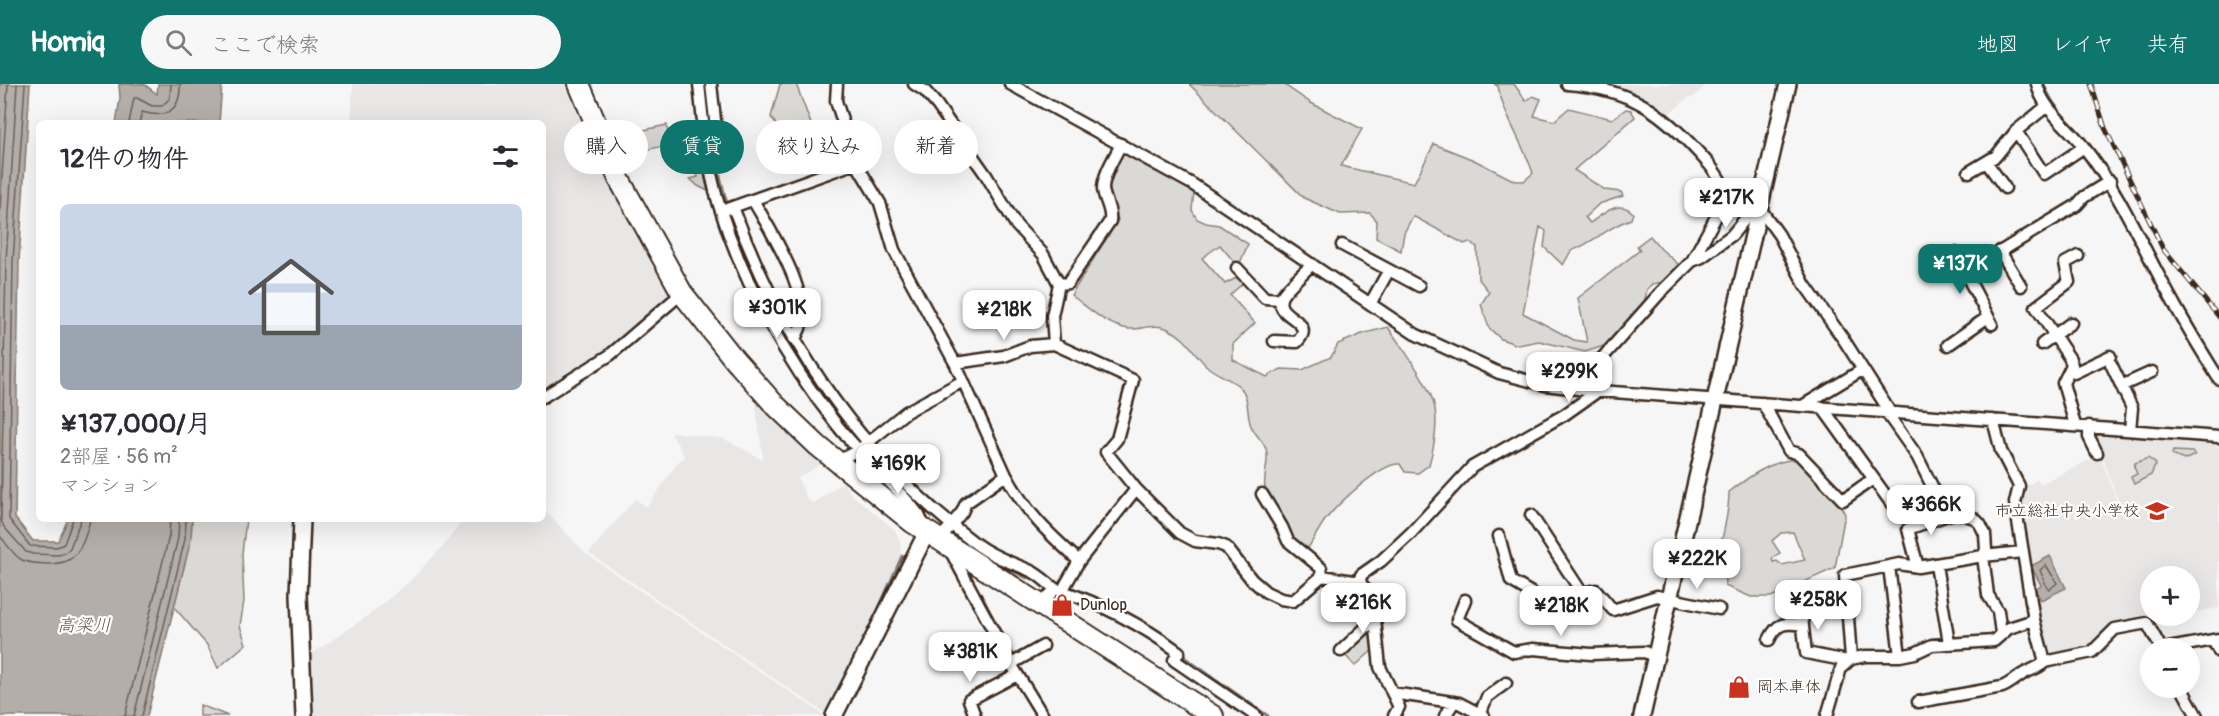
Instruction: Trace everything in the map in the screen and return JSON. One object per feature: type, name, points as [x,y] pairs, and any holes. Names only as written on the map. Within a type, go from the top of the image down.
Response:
[{"type":"highway","points":[[579,84],[619,179],[682,293],[734,359],[774,404],[857,449],[881,499],[944,533],[1041,605],[1213,716]]},
{"type":"street","points":[[699,84],[706,149],[727,209],[794,339],[844,414],[857,449]]},
{"type":"street","points":[[711,84],[715,120]]},
{"type":"street","points":[[837,84],[836,100],[842,120]]},
{"type":"street","points":[[914,84],[937,105],[986,175],[1016,225],[1043,254],[1059,284],[1052,316],[1054,344]]},
{"type":"street","points":[[1010,84],[1192,184],[1415,334],[1488,369],[1545,384],[1592,390],[2219,437]]},
{"type":"street","points":[[1567,84],[1606,88],[1631,98],[1661,117],[1707,161],[1729,192],[1743,189],[1761,203],[1805,285],[1917,456],[1938,498],[1956,512],[1974,518],[1980,524],[1985,534],[1986,550],[1983,556],[1988,595],[1998,612],[2001,633]]},
{"type":"street","points":[[1642,716],[1788,84]]},
{"type":"street","points":[[2037,84],[2047,106],[2084,147],[2110,181],[2183,320],[2219,379]]},
{"type":"street","points":[[1969,172],[1996,156],[2016,131],[2047,106]]},
{"type":"street","points":[[2016,131],[2044,174],[2084,147]]},
{"type":"street","points":[[1059,284],[1068,283],[1110,221],[1111,215],[1103,189],[1120,144]]},
{"type":"street","points":[[1986,163],[2005,188]]},
{"type":"street","points":[[727,209],[758,200],[825,174]]},
{"type":"street","points":[[863,174],[880,203],[894,250],[955,363],[1006,475],[1036,521],[1079,561]]},
{"type":"street","points":[[1965,273],[2077,205],[2084,197],[2110,181]]},
{"type":"street","points":[[1592,390],[1589,373],[1660,293],[1692,261],[1718,213],[1722,185]]},
{"type":"street","points":[[1692,261],[1702,257],[1732,235],[1749,214],[1743,189]]},
{"type":"street","points":[[753,200],[778,243],[794,278],[800,302],[801,324],[794,339]]},
{"type":"street","points":[[727,209],[734,248],[777,334],[825,409],[857,449],[912,489],[944,533],[1011,664],[1043,716]]},
{"type":"street","points":[[1342,245],[1419,286]]},
{"type":"street","points":[[2000,251],[2021,286]]},
{"type":"street","points":[[1948,345],[1990,320],[1955,252]]},
{"type":"street","points":[[2075,425],[2063,383],[2072,365],[2036,307],[2069,282],[2065,263],[2078,256]]},
{"type":"street","points":[[1274,341],[1297,342],[1301,338],[1302,325],[1282,309],[1281,299],[1282,295],[1312,264]]},
{"type":"street","points":[[1237,268],[1265,298],[1281,299]]},
{"type":"street","points":[[1370,304],[1389,270]]},
{"type":"street","points":[[546,395],[610,355],[682,293]]},
{"type":"street","points":[[2042,344],[2071,323]]},
{"type":"street","points":[[955,363],[1004,356],[1030,346],[1054,344],[1133,380],[1117,439],[1106,452],[1136,489],[1185,537],[1226,547],[1258,587],[1273,596],[1293,601],[1322,576],[1359,582],[1373,600],[1380,667],[1399,707],[1394,716]]},
{"type":"street","points":[[2070,372],[2074,373],[2110,360],[2132,408],[2130,430]]},
{"type":"street","points":[[1803,406],[1862,370]]},
{"type":"street","points":[[2121,386],[2152,372]]},
{"type":"street","points":[[857,449],[906,412],[963,381]]},
{"type":"street","points":[[1359,582],[1361,575],[1381,561],[1411,533],[1472,467],[1564,415],[1592,390]]},
{"type":"street","points":[[1763,402],[1789,451],[1799,454],[1843,500],[1873,479]]},
{"type":"street","points":[[1822,407],[1894,507]]},
{"type":"street","points":[[1993,420],[2001,451],[2019,486],[2015,503],[2034,620],[2045,662]]},
{"type":"street","points":[[2089,426],[2089,437],[2097,453]]},
{"type":"street","points":[[834,716],[944,533],[962,512],[966,502],[1006,475]]},
{"type":"street","points":[[1041,605],[1058,590],[1136,489]]},
{"type":"street","points":[[1262,494],[1288,541],[1321,568],[1322,576]]},
{"type":"street","points":[[1918,567],[1908,529],[1956,512]]},
{"type":"street","points":[[1531,515],[1582,592]]},
{"type":"street","points":[[302,522],[299,595],[304,716]]},
{"type":"street","points":[[944,533],[977,545],[999,558],[1033,572],[1058,590],[1106,608],[1159,638],[1179,652],[1174,660],[1256,716]]},
{"type":"street","points":[[1499,536],[1511,581],[1545,601],[1596,590],[1614,610],[1657,596],[1719,609]]},
{"type":"street","points":[[1850,660],[1845,575],[1899,564],[1918,567],[2023,552]]},
{"type":"street","points":[[1936,565],[1949,643]]},
{"type":"street","points":[[1889,566],[1900,656]]},
{"type":"street","points":[[1799,592],[1806,652],[1850,660]]},
{"type":"street","points":[[1465,600],[1457,620],[1514,652],[1533,649],[1591,654],[1645,652],[1655,657]]},
{"type":"street","points":[[1341,651],[1375,619]]},
{"type":"street","points":[[1827,716],[1841,668],[1850,660],[1864,656],[1900,656],[1915,653],[1932,645],[1994,641],[2009,628],[2034,620]]},
{"type":"street","points":[[1769,640],[1774,630],[1786,623],[1803,625]]},
{"type":"street","points":[[1918,702],[2002,687],[2023,674],[2036,671],[2045,662],[2092,651],[2115,629],[2147,623],[2155,638]]},
{"type":"street","points":[[2200,643],[2216,640],[2219,652]]},
{"type":"street","points":[[1011,664],[1043,646]]},
{"type":"street","points":[[975,716],[969,700],[1017,675]]},
{"type":"street","points":[[1392,693],[1454,702],[1482,715],[1487,697],[1506,683]]},
{"type":"street","points":[[2187,698],[2197,716]]},
{"type":"street","points":[[1445,716],[1454,702]]},
{"type":"shaded area","points":[[353,84],[567,84],[581,120],[564,120],[564,174],[605,174],[616,198],[671,293],[615,348],[546,391],[546,120],[351,120]]},
{"type":"shaded area","points":[[780,84],[796,84],[810,120],[773,120],[771,117]]},
{"type":"shaded area","points":[[1189,84],[1283,84],[1311,103],[1362,129],[1341,166],[1414,183],[1434,144],[1474,160],[1515,181],[1524,181],[1533,173],[1498,86],[1494,84],[1514,84],[1526,101],[1533,96],[1541,99],[1534,116],[1554,121],[1569,108],[1612,119],[1626,109],[1631,110],[1635,117],[1574,170],[1605,190],[1621,192],[1623,196],[1599,204],[1585,217],[1590,223],[1616,207],[1628,209],[1633,213],[1631,219],[1571,251],[1563,265],[1544,247],[1546,231],[1540,227],[1523,313],[1574,340],[1587,342],[1578,298],[1640,250],[1637,246],[1650,236],[1678,264],[1664,282],[1652,284],[1647,289],[1644,304],[1610,344],[1585,352],[1539,341],[1518,345],[1501,339],[1489,328],[1481,304],[1489,292],[1478,278],[1477,247],[1469,242],[1464,244],[1413,216],[1404,233],[1401,251],[1376,238],[1377,221],[1370,213],[1340,214],[1304,198]]},
{"type":"shaded area","points":[[1604,84],[1707,84],[1694,97],[1688,98],[1667,116],[1616,86]]},
{"type":"shaded area","points":[[660,127],[660,147],[648,150],[648,129]]},
{"type":"shaded area","points":[[1121,152],[1132,154],[1194,192],[1192,210],[1197,219],[1219,225],[1248,244],[1240,263],[1235,263],[1220,245],[1202,258],[1225,284],[1238,277],[1243,283],[1230,295],[1255,323],[1233,344],[1233,360],[1267,377],[1281,369],[1302,370],[1331,357],[1338,344],[1388,327],[1422,378],[1433,400],[1436,430],[1429,465],[1418,473],[1405,472],[1400,464],[1382,470],[1360,485],[1332,512],[1323,522],[1308,548],[1302,550],[1293,542],[1265,489],[1266,449],[1251,426],[1247,401],[1240,387],[1209,368],[1174,332],[1157,326],[1134,329],[1121,327],[1098,316],[1071,295],[1118,220],[1107,192],[1116,160]]},
{"type":"shaded area","points":[[697,174],[704,174],[708,191],[690,179],[698,177]]},
{"type":"shaded area","points":[[757,399],[822,464],[798,478],[808,501],[814,503],[843,482],[851,494],[895,530],[900,540],[901,556],[859,649],[825,713],[589,553],[635,499],[647,507],[677,463],[685,457],[672,435],[673,432],[725,439],[763,460],[756,408]]},
{"type":"shaded area","points":[[2095,435],[2215,443],[2215,446],[2219,447],[2219,608],[2200,611],[2200,566],[2140,566],[2140,619],[2113,625],[2092,649],[2052,658],[2047,655],[2036,620],[2028,560],[2039,554],[2027,559],[2018,504],[2024,487],[2038,479],[2040,484],[2100,455],[2117,501],[2110,505],[2118,523],[2112,506],[2118,501],[2102,455],[2093,440],[2096,438]]},
{"type":"shaded area","points":[[2173,451],[2192,452],[2195,455],[2184,460],[2172,455]]},
{"type":"shaded area","points":[[2148,458],[2156,464],[2151,475],[2134,484],[2131,477],[2137,474],[2135,463]]},
{"type":"shaded area","points":[[1798,459],[1837,499],[1845,514],[1835,568],[1771,597],[1751,597],[1725,586],[1724,565],[1718,559],[1727,518],[1729,492],[1761,470],[1788,460]],"holes":[[[1793,532],[1805,560],[1782,565],[1777,561],[1773,562],[1772,559],[1780,553],[1772,541],[1781,533]]]},
{"type":"shaded area","points":[[546,511],[586,554],[824,715],[312,716],[310,655],[366,617],[409,582],[445,544],[462,522],[546,522]]},
{"type":"shaded area","points":[[192,522],[246,522],[242,554],[244,601],[240,626],[246,644],[218,668],[207,645],[174,607],[191,539]]},
{"type":"shaded area","points":[[1374,626],[1375,648],[1355,666],[1344,654]]},
{"type":"shaded area","points":[[200,705],[228,716],[200,716]]},
{"type":"water","name":"高梁川","points":[[0,84],[30,84],[19,261],[15,518],[33,541],[58,541],[67,522],[192,522],[191,539],[147,716],[0,716]]},
{"type":"water","points":[[119,84],[144,84],[157,94],[158,84],[222,84],[219,120],[116,120],[120,98]]},
{"type":"water","points":[[2050,556],[2066,588],[2041,600],[2035,589],[2041,585],[2031,566]]},
{"type":"waterway","points":[[2044,84],[2053,103],[2097,155],[2113,179],[2153,253]]},
{"type":"waterway","points":[[719,174],[724,195],[746,257],[774,315],[808,371],[834,409],[852,430]]},
{"type":"waterway","points":[[714,207],[720,223]]},
{"type":"waterway","points":[[2180,303],[2218,367]]},
{"type":"waterway","points":[[886,485],[897,498]]},
{"type":"waterway","points":[[911,495],[946,527]]},
{"type":"waterway","points":[[870,628],[902,556]]},
{"type":"waterway","points":[[990,559],[1027,578]]},
{"type":"waterway","points":[[1181,655],[1268,716]]},
{"type":"waterway","points":[[825,716],[833,701]]},
{"type":"railway","points":[[2091,84],[2105,128],[2163,249],[2219,317]]},
{"type":"place","name":"市立総社中央小学校","points":[[2157,511]]},
{"type":"place","name":"Dunlop","points":[[1062,605]]},
{"type":"place","name":"岡本車体","points":[[1739,687]]}]
